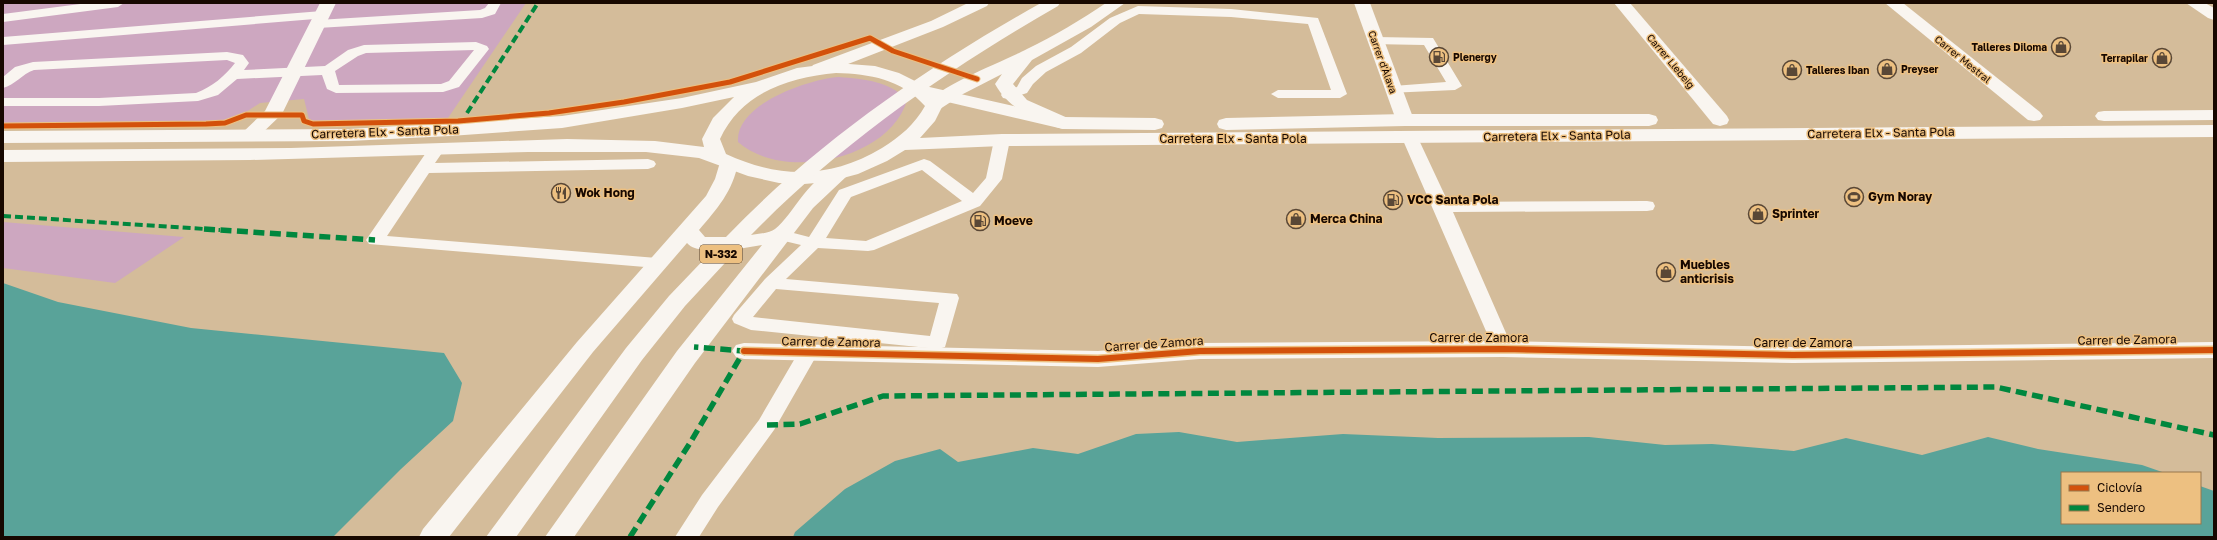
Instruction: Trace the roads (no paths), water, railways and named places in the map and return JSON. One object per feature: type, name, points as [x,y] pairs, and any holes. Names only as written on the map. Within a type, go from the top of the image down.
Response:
[{"type":"main road","points":[[819,70],[937,24],[981,3]]},
{"type":"main road","name":"N-332","points":[[500,537],[634,354],[677,301],[745,229],[833,148],[892,104],[1001,32],[1052,3]]},
{"type":"main road","points":[[559,537],[686,357],[737,309],[782,235],[813,196],[838,175],[865,164],[900,144],[921,127],[940,101],[1083,26],[1117,3]]},
{"type":"main road","name":"Carrer d'Àlava","points":[[1362,3],[1407,129]]},
{"type":"main road","name":"Carrer Llebeig","points":[[1622,3],[1720,120]]},
{"type":"main road","name":"Carrer Mestral","points":[[1893,3],[2034,116]]},
{"type":"main road","points":[[2194,3],[2214,14]]},
{"type":"main road","points":[[250,134],[273,114],[296,72],[323,14]]},
{"type":"main road","points":[[1031,54],[1014,69],[1004,84],[1008,95],[1024,106],[1063,123]]},
{"type":"main road","points":[[432,537],[585,346],[715,198],[725,179],[723,160],[710,139],[720,120],[763,85],[794,74],[819,70],[845,68],[870,70],[892,75],[940,101]]},
{"type":"main road","name":"Carretera Elx - Santa Pola","points":[[3,137],[250,134],[349,135],[450,130],[562,122],[682,103],[763,85]]},
{"type":"main road","name":"Carretera Elx - Santa Pola","points":[[940,101],[1063,123],[1196,124],[1407,129],[2214,131]]},
{"type":"main road","name":"Carretera Elx - Santa Pola","points":[[900,144],[1720,120],[2214,115]]},
{"type":"main road","name":"Carretera Elx - Santa Pola","points":[[3,156],[331,154],[554,144],[649,146],[698,152],[773,176],[805,178],[838,175]]},
{"type":"main road","points":[[687,230],[699,243],[743,243],[782,235]]},
{"type":"main road","name":"Carrer de Zamora","points":[[744,351],[1098,359],[1200,351],[1503,349],[1793,355],[2214,350]]},
{"type":"lane","points":[[3,18],[118,3]]},
{"type":"lane","points":[[3,41],[323,14],[482,14],[490,12],[495,3]]},
{"type":"lane","points":[[1008,95],[1022,90],[1025,83],[1044,67],[1084,45],[1103,27],[1123,14],[1138,10],[1231,13],[1313,21],[1340,94],[1278,94]]},
{"type":"lane","points":[[1376,41],[1428,41],[1455,86],[1394,90]]},
{"type":"lane","points":[[233,75],[328,70],[354,52],[364,49],[476,46],[482,49],[454,84],[443,88],[336,89],[332,86],[328,70]]},
{"type":"lane","points":[[3,84],[20,70],[33,66],[226,56],[238,58],[242,63],[233,75],[213,92],[198,97],[99,102],[3,102]]},
{"type":"lane","points":[[1407,129],[1503,349]]},
{"type":"lane","points":[[782,235],[814,243],[868,246],[974,202],[994,179],[1002,140]]},
{"type":"lane","points":[[436,150],[375,240],[657,263]]},
{"type":"lane","points":[[424,168],[648,164]]},
{"type":"lane","points":[[771,283],[950,298],[938,343],[751,324],[737,309],[771,283],[814,243],[845,194],[924,164],[974,202]]},
{"type":"lane","points":[[1442,207],[1647,206]]},
{"type":"lane","points":[[687,537],[710,501],[767,425],[808,353]]},
{"type":"water","points":[[3,283],[58,302],[191,328],[444,353],[462,383],[453,421],[401,469],[333,537],[3,537]]},
{"type":"water","points":[[1179,432],[1237,442],[1343,434],[1438,438],[1589,437],[1665,445],[1712,444],[1794,451],[1846,438],[1922,455],[1988,437],[2038,449],[2142,465],[2162,472],[2061,472],[2061,524],[2201,524],[2201,486],[2214,491],[2214,537],[793,537],[795,532],[845,489],[895,461],[940,449],[958,462],[1033,448],[1078,454],[1136,434]]},
{"type":"place","name":"Talleres Diloma","points":[[2061,47]]},
{"type":"place","name":"Plenergy","points":[[1439,57]]},
{"type":"place","name":"Terrapilar","points":[[2162,58]]},
{"type":"place","name":"Preyser","points":[[1887,69]]},
{"type":"place","name":"Talleres Iban","points":[[1792,70]]},
{"type":"place","name":"Wok Hong","points":[[561,193]]},
{"type":"place","name":"Gym Noray","points":[[1854,197]]},
{"type":"place","name":"VCC Santa Pola","points":[[1393,200]]},
{"type":"place","name":"Sprinter","points":[[1758,214]]},
{"type":"place","name":"Merca China","points":[[1296,219]]},
{"type":"place","name":"Moeve","points":[[980,221]]},
{"type":"place","name":"Muebles anticrisis","points":[[1666,272]]}]
